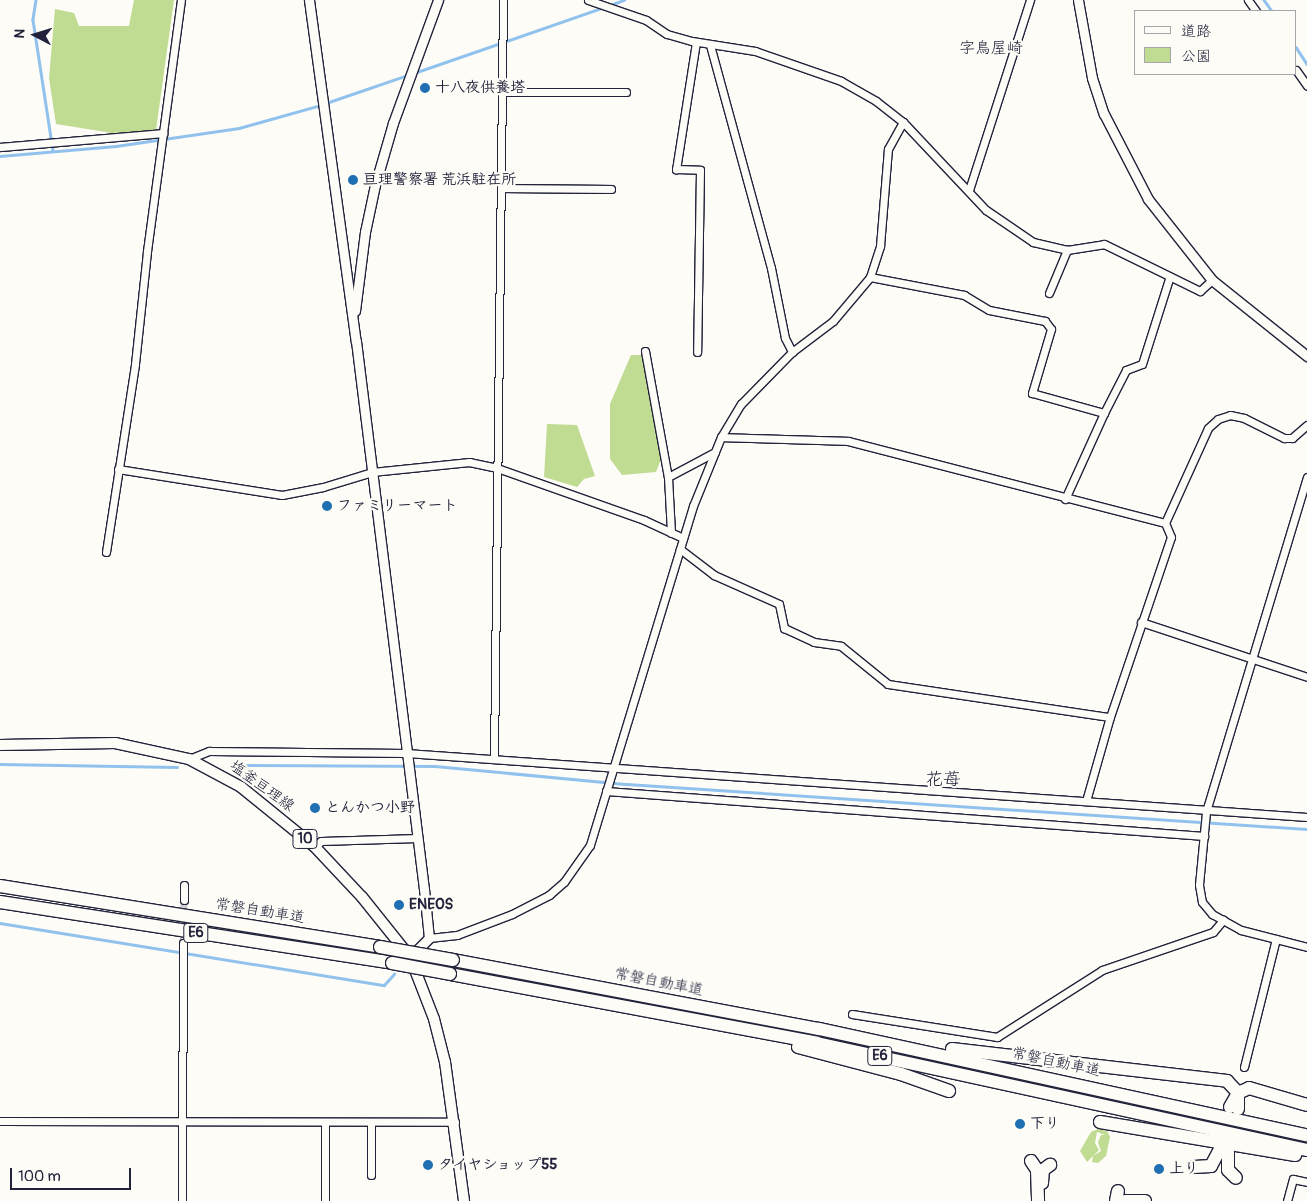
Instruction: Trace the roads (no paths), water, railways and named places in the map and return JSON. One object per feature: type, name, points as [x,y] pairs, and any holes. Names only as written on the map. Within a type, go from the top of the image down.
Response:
[{"type":"highway","name":"常磐自動車道","points":[[0,886],[453,960],[819,1029],[1307,1135]]},
{"type":"highway","name":"常磐自動車道","points":[[0,902],[392,963],[653,1011],[1031,1088],[1307,1150]]},
{"type":"highway","points":[[653,1011],[692,1024],[860,1063],[949,1091]]},
{"type":"highway","points":[[819,1029],[1014,1057],[1183,1074],[1227,1081],[1238,1093]]},
{"type":"highway","points":[[1238,1093],[1255,1089],[1307,1105]]},
{"type":"highway","points":[[1234,1108],[1238,1093]]},
{"type":"highway","points":[[1100,1122],[1307,1157]]},
{"type":"highway","points":[[1194,1167],[1211,1166],[1224,1150],[1228,1170],[1236,1178]]},
{"type":"highway","points":[[1030,1160],[1037,1170],[1038,1201]]},
{"type":"highway","points":[[1044,1201],[1042,1174],[1050,1165]]},
{"type":"highway","points":[[1120,1198],[1145,1201]]},
{"type":"highway","points":[[1152,1201],[1159,1201]]},
{"type":"main road","name":"塩釜亘理線","points":[[0,744],[115,743],[189,759],[241,787],[315,847],[362,897],[410,957],[434,1019],[446,1062],[464,1201]]},
{"type":"street","points":[[106,552],[135,364],[162,138],[181,0]]},
{"type":"street","points":[[309,0],[354,322],[429,938]]},
{"type":"street","points":[[354,322],[365,232],[375,185],[407,84],[438,0]]},
{"type":"street","points":[[494,758],[503,0]]},
{"type":"street","points":[[969,190],[1030,0]]},
{"type":"street","points":[[1078,0],[1092,78],[1118,145],[1148,199],[1212,280],[1307,356]]},
{"type":"street","points":[[592,2],[646,20],[668,34],[696,42],[755,51],[841,80],[876,101],[903,122],[986,210],[1015,231],[1044,246],[1067,250],[1104,244],[1127,252],[1170,279],[1200,291],[1212,280]]},
{"type":"street","points":[[696,42],[676,170],[700,170],[697,352]]},
{"type":"street","points":[[710,44],[771,268],[785,338],[792,352]]},
{"type":"street","points":[[1297,71],[1307,86]]},
{"type":"street","points":[[502,92],[626,92]]},
{"type":"street","points":[[410,957],[429,938],[457,935],[512,914],[549,895],[564,882],[590,845],[683,538],[721,436],[741,404],[792,352],[834,321],[870,277],[880,246],[888,149],[903,122]]},
{"type":"street","points":[[0,147],[54,141],[162,138]]},
{"type":"street","points":[[501,188],[611,189]]},
{"type":"street","points":[[1049,294],[1067,250]]},
{"type":"street","points":[[870,277],[964,295],[989,310],[1045,320],[1051,329],[1032,393],[1104,413]]},
{"type":"street","points":[[1065,499],[1104,413],[1126,370],[1142,364],[1170,279]]},
{"type":"street","points":[[644,351],[668,477],[671,533]]},
{"type":"street","points":[[1086,802],[1110,717],[1171,537],[1165,522],[1208,428],[1218,419],[1230,415],[1244,418],[1284,438],[1292,438],[1307,425]]},
{"type":"street","points":[[721,436],[848,441],[1065,499],[1165,522]]},
{"type":"street","points":[[668,477],[715,452]]},
{"type":"street","points":[[118,469],[282,495],[323,487],[372,472],[469,462],[497,468],[646,521],[683,538]]},
{"type":"street","points":[[1307,477],[1254,660],[1206,812],[1199,885],[1202,902],[1223,920],[1241,930],[1307,947]]},
{"type":"street","points":[[680,549],[714,575],[779,604],[784,628],[814,642],[841,646],[888,684],[1110,717]]},
{"type":"street","points":[[1141,622],[1307,677]]},
{"type":"street","points":[[189,759],[209,751],[494,758],[1206,812],[1307,817]]},
{"type":"street","points":[[606,791],[1204,836]]},
{"type":"street","points":[[315,847],[321,841],[418,838]]},
{"type":"street","points":[[184,885],[184,900]]},
{"type":"street","points":[[852,1014],[997,1037],[1102,970],[1213,932],[1223,920]]},
{"type":"street","points":[[1244,1067],[1276,939]]},
{"type":"street","points":[[182,1201],[183,943]]},
{"type":"street","points":[[0,1121],[371,1122],[455,1126]]},
{"type":"street","points":[[325,1122],[325,1201]]},
{"type":"street","points":[[371,1122],[371,1175]]},
{"type":"street","points":[[1287,1201],[1293,1179],[1307,1182]]},
{"type":"waterway","points":[[36,0],[33,20],[53,150]]},
{"type":"waterway","points":[[610,5],[624,0]]},
{"type":"waterway","points":[[1264,0],[1271,10]]},
{"type":"waterway","points":[[414,73],[602,8]]},
{"type":"waterway","points":[[1297,49],[1307,64]]},
{"type":"waterway","points":[[326,103],[408,75]]},
{"type":"waterway","points":[[0,156],[116,146],[239,128],[321,105]]},
{"type":"waterway","points":[[0,764],[177,767]]},
{"type":"waterway","points":[[233,765],[435,766],[627,784],[1307,829]]},
{"type":"waterway","points":[[0,923],[384,985],[394,974]]},
{"type":"tunnel","points":[[183,943],[184,900]]},
{"type":"place","name":"十八夜供養塔","points":[[425,88]]},
{"type":"place","name":"亘理警察署 荒浜駐在所","points":[[353,180]]},
{"type":"place","name":"ファミリーマート","points":[[327,506]]},
{"type":"place","name":"とんかつ小野","points":[[315,808]]},
{"type":"place","name":"ENEOS","points":[[399,905]]},
{"type":"place","name":"下り","points":[[1020,1124]]},
{"type":"place","name":"タイヤショップ55","points":[[428,1165]]},
{"type":"place","name":"上り","points":[[1159,1169]]},
{"type":"district","name":"字鳥屋崎","points":[[991,48]]},
{"type":"district","name":"花苺","points":[[943,780]]}]
